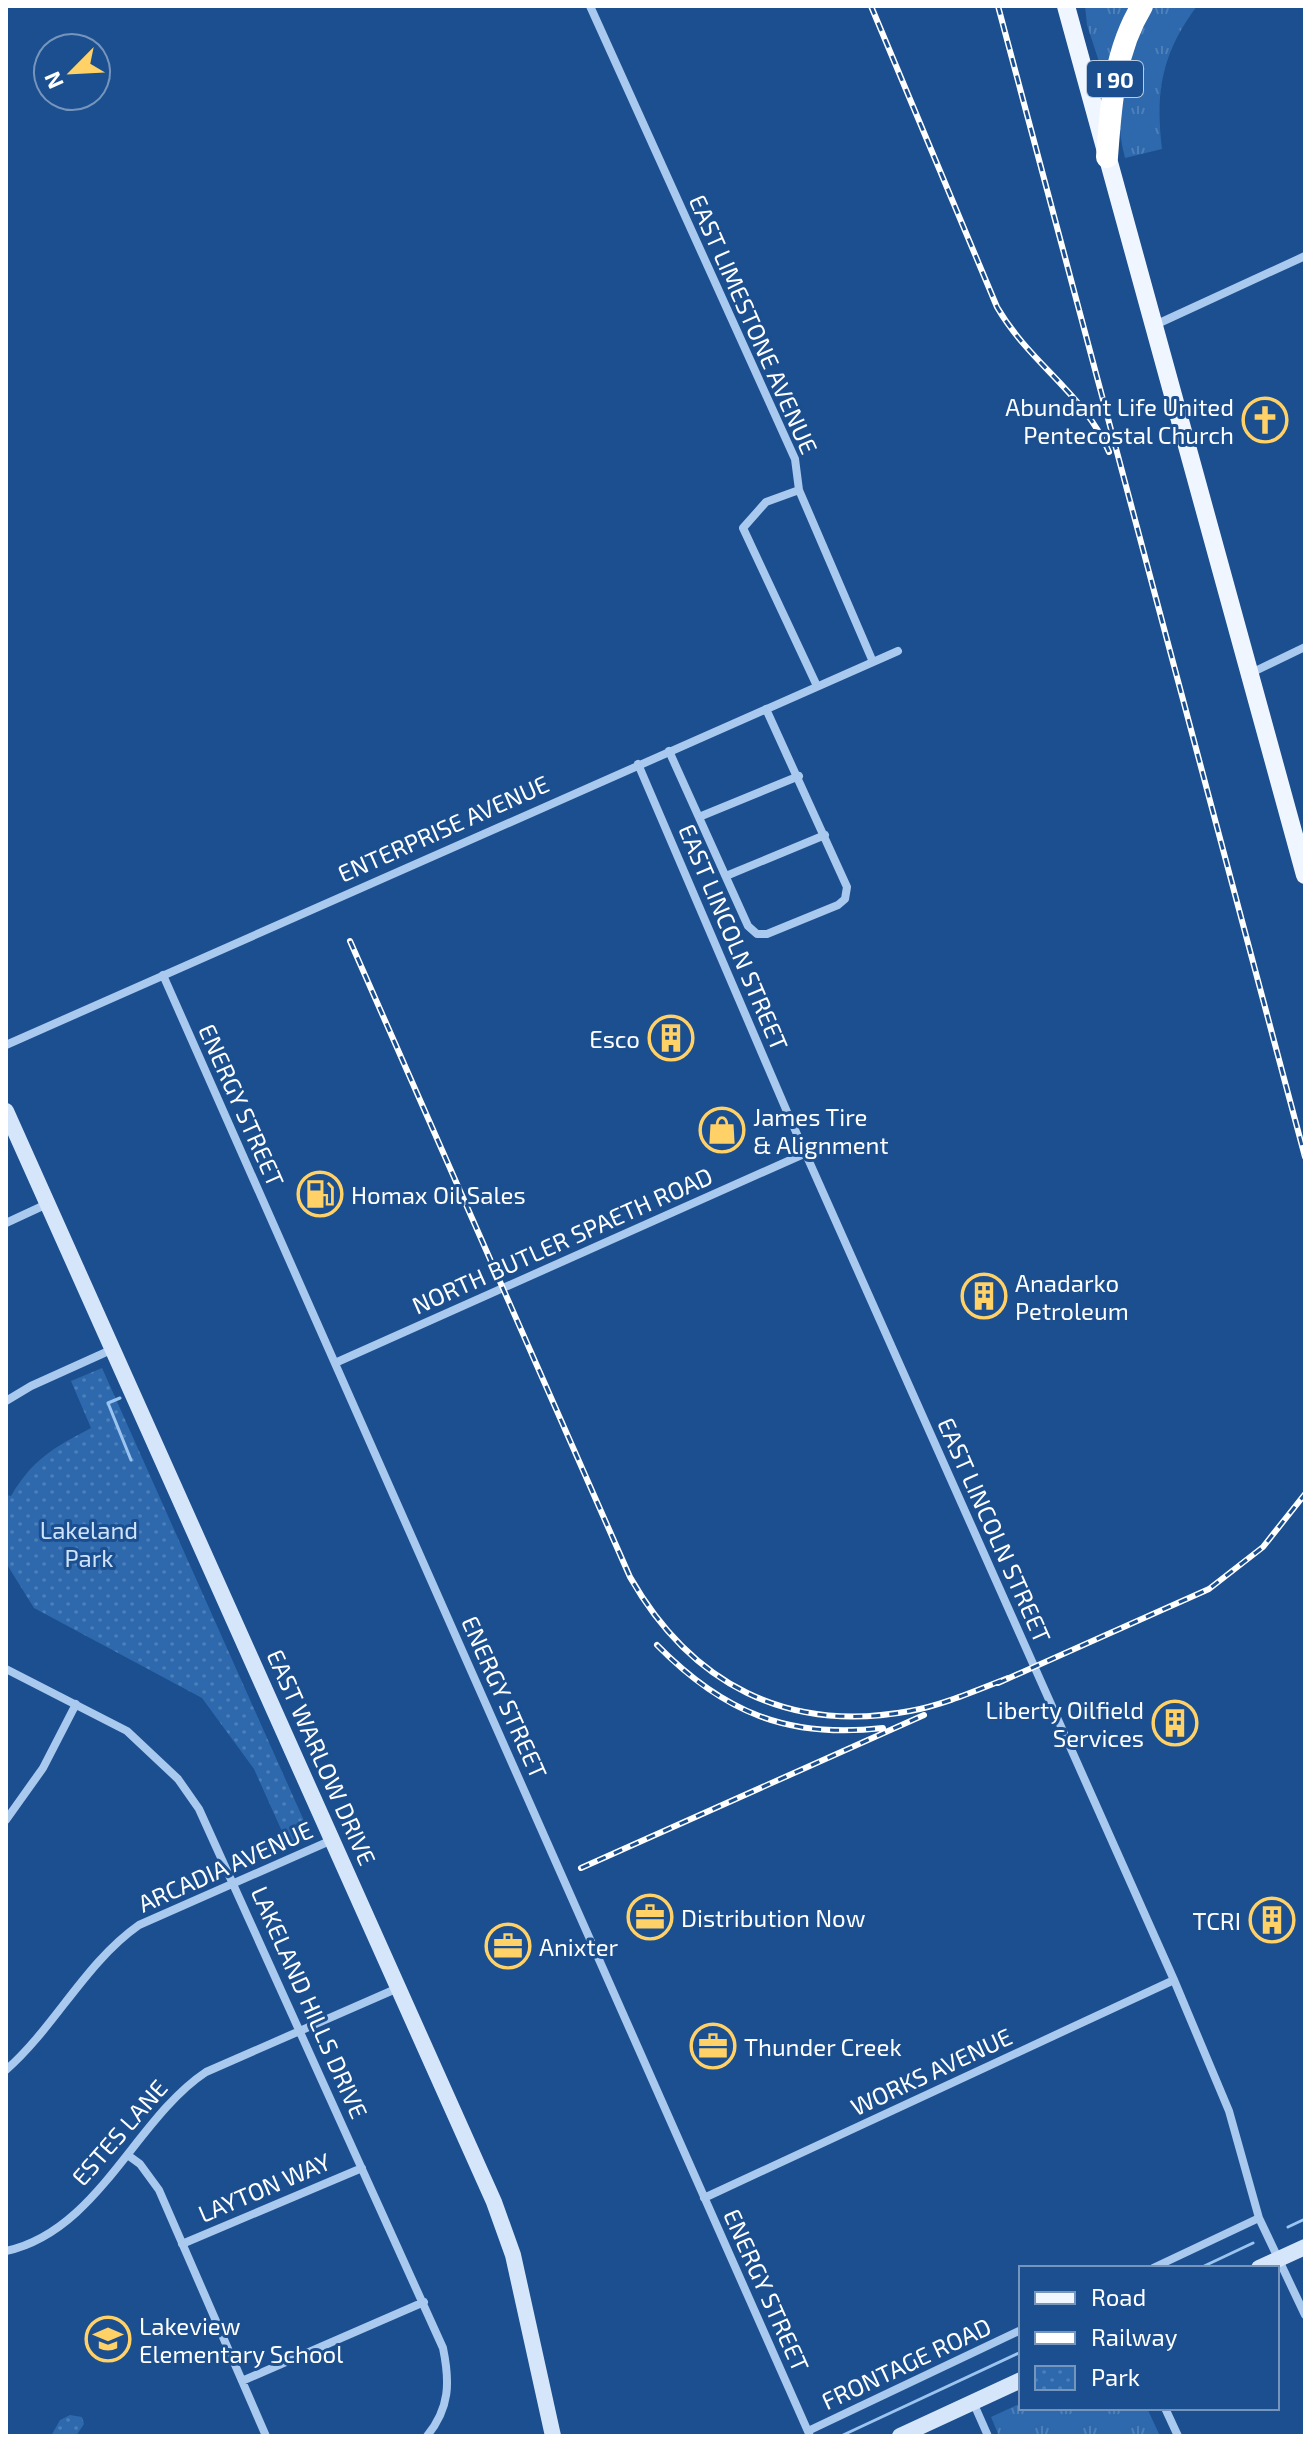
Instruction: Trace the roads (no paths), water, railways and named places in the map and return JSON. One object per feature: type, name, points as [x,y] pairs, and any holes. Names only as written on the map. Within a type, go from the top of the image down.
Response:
[{"type":"highway","name":"I 90","points":[[1107,157],[1116,66],[1129,28],[1142,6]]},
{"type":"main road","points":[[1066,6],[1305,875]]},
{"type":"street","name":"EAST LIMESTONE AVENUE","points":[[590,6],[795,459],[799,490],[873,662]]},
{"type":"street","points":[[1155,325],[1305,256]]},
{"type":"street","points":[[799,490],[766,502],[743,528],[817,686]]},
{"type":"street","points":[[1251,673],[1305,647]]},
{"type":"street","name":"ENTERPRISE AVENUE","points":[[6,1045],[898,651]]},
{"type":"street","points":[[669,751],[748,926],[757,934],[781,928],[845,899],[847,887],[766,709]]},
{"type":"street","name":"EAST LINCOLN STREET","points":[[638,764],[806,1153],[1174,1980],[1229,2111],[1259,2218],[1305,2315]]},
{"type":"street","points":[[699,817],[799,776]]},
{"type":"street","points":[[726,876],[825,835]]},
{"type":"street","name":"ENERGY STREET","points":[[163,975],[809,2434]]},
{"type":"street","name":"EAST WARLOW DRIVE","points":[[6,1111],[494,2202],[513,2255],[553,2436]]},
{"type":"street","name":"NORTH BUTLER SPAETH ROAD","points":[[335,1363],[806,1153]]},
{"type":"street","points":[[6,1223],[47,1204]]},
{"type":"street","points":[[6,1401],[113,1348]]},
{"type":"street","name":"LAKELAND HILLS DRIVE","points":[[6,1669],[127,1731],[178,1779],[199,1809],[443,2348],[449,2373],[447,2399],[438,2423],[427,2436]]},
{"type":"street","points":[[6,1820],[43,1768],[76,1704]]},
{"type":"street","name":"ARCADIA AVENUE","points":[[6,2070],[32,2045],[120,1939],[139,1925],[333,1839]]},
{"type":"street","name":"WORKS AVENUE","points":[[704,2198],[1174,1980]]},
{"type":"street","name":"ESTES LANE","points":[[6,2251],[24,2247],[56,2227],[129,2156],[186,2085],[206,2072],[398,1988]]},
{"type":"street","points":[[129,2156],[140,2164],[159,2190],[266,2436]]},
{"type":"street","name":"LAYTON WAY","points":[[182,2244],[362,2168]]},
{"type":"street","points":[[1157,2266],[1259,2218]]},
{"type":"street","points":[[1263,2266],[1305,2247]]},
{"type":"street","points":[[242,2381],[424,2302]]},
{"type":"street","name":"FRONTAGE ROAD","points":[[809,2434],[1019,2331]]},
{"type":"street","points":[[900,2436],[1019,2381]]},
{"type":"street","points":[[973,2402],[988,2436]]},
{"type":"street","points":[[1166,2410],[1178,2436]]},
{"type":"waterway","points":[[120,1398],[108,1403],[131,1460]]},
{"type":"waterway","points":[[1288,2227],[1305,2219]]},
{"type":"waterway","points":[[1204,2266],[1253,2243]]},
{"type":"waterway","points":[[841,2436],[1019,2353]]},
{"type":"railway","points":[[871,6],[997,307],[1025,345],[1086,412],[1109,452]]},
{"type":"railway","points":[[998,6],[1305,1157]]},
{"type":"railway","points":[[350,941],[630,1577],[654,1614],[682,1646],[713,1672],[747,1693],[783,1707],[823,1715],[865,1716],[910,1711],[1008,1678]]},
{"type":"railway","points":[[998,1683],[1209,1589],[1263,1547],[1305,1494]]},
{"type":"railway","points":[[657,1645],[707,1688],[759,1716],[816,1729],[883,1728]]},
{"type":"railway","points":[[581,1868],[924,1715]]},
{"type":"place","name":"Abundant Life United Pentecostal Church","points":[[1265,420]]},
{"type":"place","name":"Esco","points":[[671,1038]]},
{"type":"place","name":"James Tire & Alignment","points":[[722,1130]]},
{"type":"place","name":"Homax Oil Sales","points":[[320,1194]]},
{"type":"place","name":"Anadarko Petroleum","points":[[984,1296]]},
{"type":"place","name":"Liberty Oilfield Services","points":[[1175,1723]]},
{"type":"place","name":"Distribution Now","points":[[650,1917]]},
{"type":"place","name":"TCRI","points":[[1272,1920]]},
{"type":"place","name":"Anixter","points":[[508,1946]]},
{"type":"place","name":"Thunder Creek","points":[[713,2046]]},
{"type":"place","name":"Lakeview Elementary School","points":[[108,2339]]},
{"type":"park label","name":"Lakeland Park","points":[[89,1543]]}]
